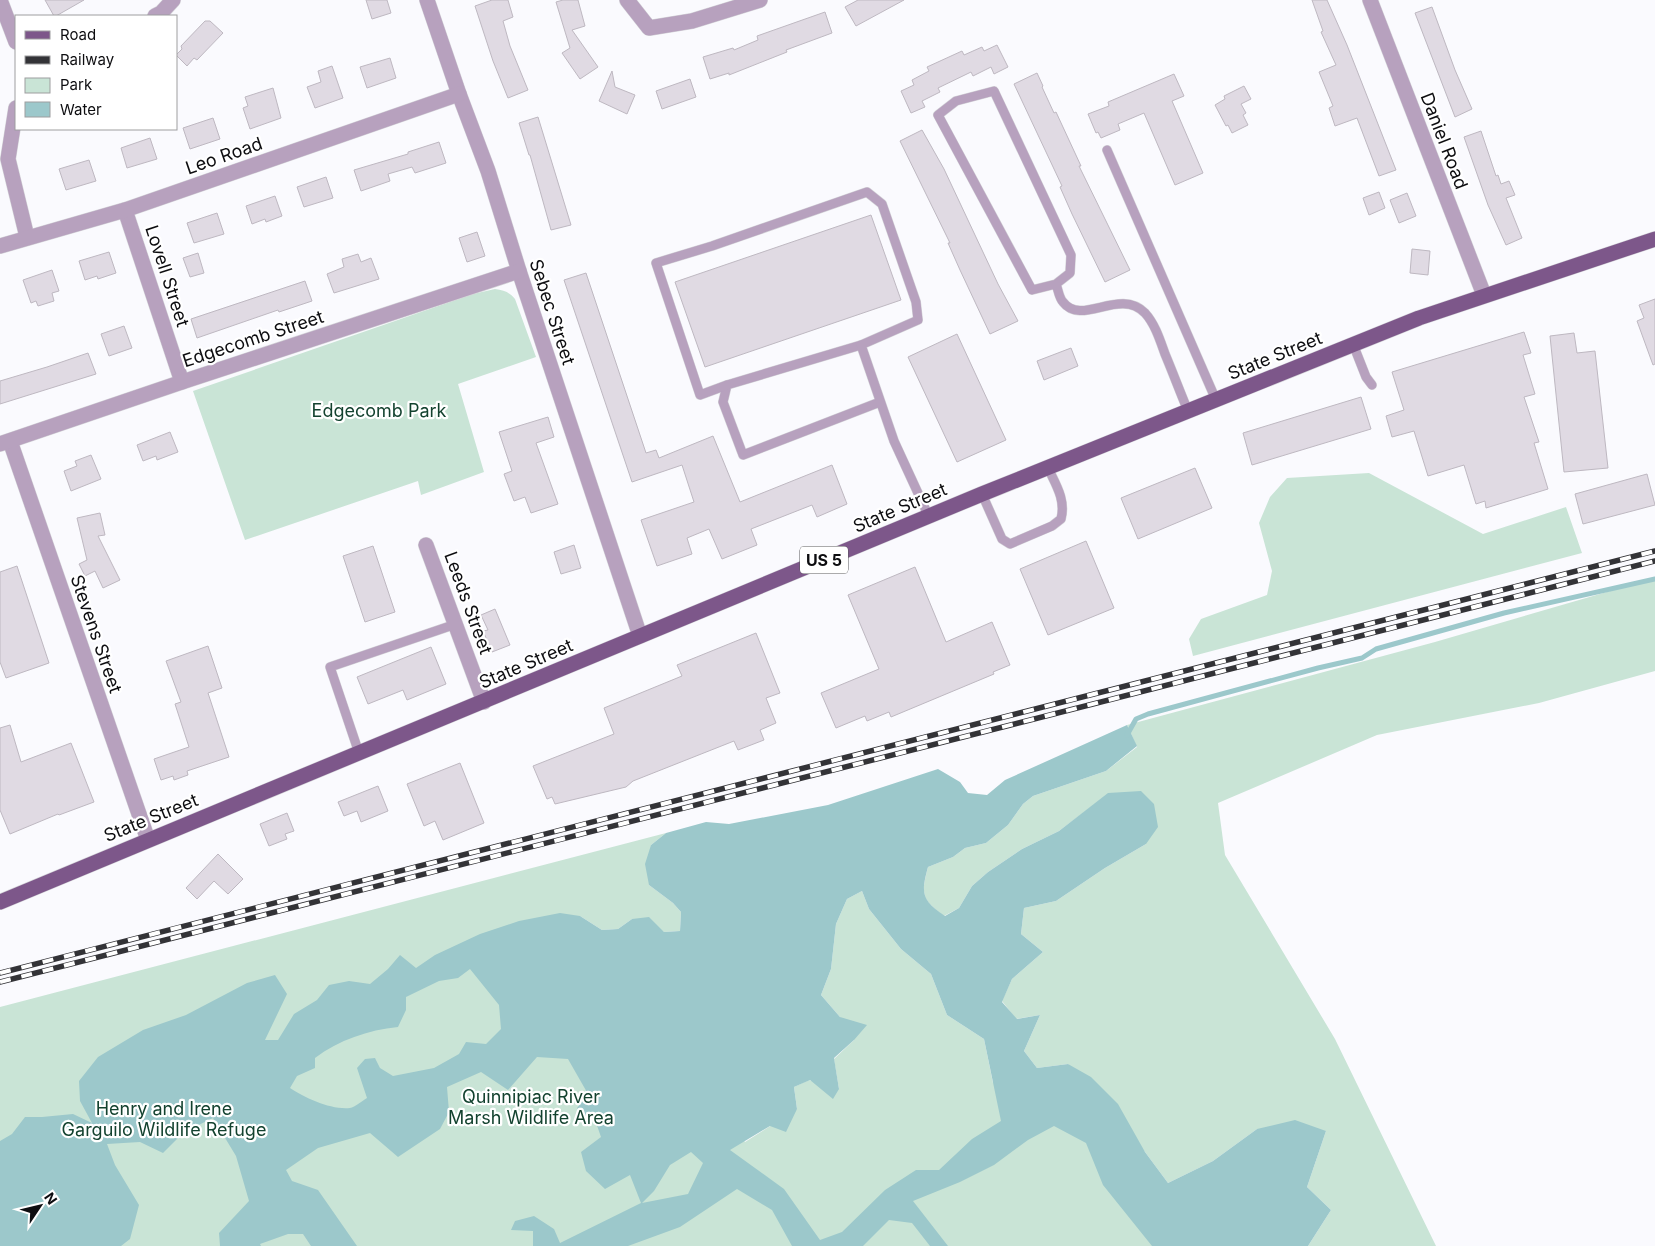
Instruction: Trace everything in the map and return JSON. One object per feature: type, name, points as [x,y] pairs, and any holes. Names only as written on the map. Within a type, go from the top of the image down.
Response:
[{"type":"main road","name":"State Street","points":[[0,902],[982,494],[1352,344],[1484,295],[1655,239]]},
{"type":"street","points":[[0,0],[15,39]]},
{"type":"street","points":[[157,15],[173,0]]},
{"type":"street","name":"Sebec Street","points":[[427,0],[488,171],[519,271],[640,636]]},
{"type":"street","points":[[627,0],[649,28],[692,20],[760,0]]},
{"type":"street","name":"Daniel Road","points":[[1370,0],[1484,295]]},
{"type":"street","name":"Leo Road","points":[[0,246],[125,210],[459,94]]},
{"type":"street","points":[[15,114],[8,158],[27,237]]},
{"type":"street","name":"Lovell Street","points":[[125,210],[182,382]]},
{"type":"street","name":"Edgecomb Street","points":[[5,442],[519,271]]},
{"type":"street","name":"Stevens Street","points":[[5,442],[148,840]]},
{"type":"street","name":"Leeds Street","points":[[426,545],[484,702]]},
{"type":"lane","points":[[994,91],[1071,255],[1070,272],[1056,284],[1032,290],[938,115],[956,101],[994,91]]},
{"type":"lane","points":[[1107,150],[1216,400]]},
{"type":"lane","points":[[867,192],[882,204],[916,302],[918,320],[861,345],[727,385],[700,395],[656,263],[712,246],[867,192]]},
{"type":"lane","points":[[1056,284],[1062,302],[1072,309],[1084,312],[1114,303],[1125,303],[1144,312],[1155,327],[1188,411]]},
{"type":"lane","points":[[1352,344],[1366,378],[1372,385]]},
{"type":"lane","points":[[861,345],[894,442],[929,517]]},
{"type":"lane","points":[[727,385],[723,402],[743,455],[880,402]]},
{"type":"lane","points":[[982,494],[1002,538],[1010,544],[1052,526],[1062,519],[1063,500],[1048,468]]},
{"type":"lane","points":[[359,753],[330,667],[456,624]]},
{"type":"green space","name":"Edgecomb Park","points":[[495,289],[506,292],[515,299],[536,357],[458,384],[484,472],[421,495],[418,481],[245,540],[193,391],[473,294]]},
{"type":"green space","points":[[1369,473],[1483,534],[1566,507],[1582,553],[1193,656],[1189,639],[1201,619],[1267,595],[1272,571],[1259,523],[1270,497],[1287,478]]},
{"type":"green space","points":[[1655,578],[1655,671],[1539,703],[1377,735],[1218,803],[1225,855],[1335,1039],[1436,1246],[1308,1246],[1331,1210],[1307,1187],[1326,1131],[1257,1129],[1213,1161],[1168,1183],[1145,1152],[1068,1064],[1037,1068],[1024,1051],[1040,1015],[1016,1019],[1002,1001],[1012,979],[1043,952],[1021,934],[1024,908],[1056,901],[1105,868],[1146,844],[1108,794],[1059,831],[1022,849],[988,872],[972,886],[959,908],[944,916],[927,900],[924,884],[928,867],[953,857],[965,848],[986,843],[1008,825],[1023,804],[1033,796],[1106,771],[1137,747],[1127,725],[1435,642]]},
{"type":"green space","points":[[666,833],[651,845],[649,885],[673,903],[681,912],[680,931],[664,932],[632,919],[618,929],[602,930],[580,916],[745,1142],[797,1109],[794,1087],[809,1080],[839,1089],[834,1059],[854,1040],[840,1017],[821,995],[831,969],[836,924],[847,899],[862,891],[869,909],[901,949],[931,974],[947,1015],[984,1039],[993,1083],[1069,1076],[1189,1246],[0,1246],[0,1007]]},
{"type":"water","points":[[1127,725],[1137,746],[1106,771],[1033,796],[1023,804],[1008,825],[986,843],[965,848],[953,857],[928,867],[924,883],[925,895],[931,905],[945,916],[959,908],[972,886],[988,872],[1022,849],[1059,831],[1108,793],[1141,791],[1154,804],[1158,827],[1146,844],[1105,868],[1056,901],[1024,908],[1021,934],[1043,952],[1012,979],[1002,1002],[1017,1019],[1040,1015],[1024,1051],[1037,1068],[1068,1064],[1091,1077],[1118,1104],[1145,1152],[1168,1183],[1213,1161],[1257,1129],[1295,1120],[1326,1131],[1307,1187],[1331,1210],[1308,1246],[1152,1246],[1103,1185],[1086,1143],[1054,1126],[1028,1140],[994,1165],[960,1182],[913,1201],[948,1246],[930,1246],[912,1223],[889,1220],[863,1246],[792,1246],[772,1210],[737,1189],[680,1227],[628,1246],[533,1246],[533,1231],[511,1230],[515,1221],[534,1216],[554,1229],[560,1243],[641,1203],[630,1175],[605,1189],[586,1171],[581,1152],[601,1137],[593,1114],[582,1118],[577,1108],[588,1094],[568,1059],[537,1057],[508,1090],[481,1072],[447,1087],[449,1112],[440,1129],[398,1157],[370,1133],[318,1148],[286,1170],[292,1181],[318,1190],[357,1246],[311,1246],[303,1234],[288,1234],[260,1244],[261,1246],[220,1246],[219,1233],[249,1201],[236,1156],[213,1118],[184,1132],[163,1153],[140,1142],[107,1144],[115,1165],[139,1205],[130,1239],[121,1246],[0,1246],[0,1141],[12,1134],[25,1117],[73,1114],[92,1123],[80,1101],[79,1081],[98,1057],[143,1030],[186,1015],[247,983],[275,975],[287,994],[265,1040],[278,1040],[294,1014],[317,1000],[329,985],[349,981],[370,984],[388,969],[400,955],[416,968],[435,955],[480,934],[519,921],[560,913],[580,916],[602,930],[618,929],[632,919],[649,917],[664,932],[680,931],[681,912],[673,903],[649,885],[645,864],[651,845],[666,833],[706,822],[729,824],[828,805],[938,769],[960,782],[968,793],[987,795],[1005,780]],"holes":[[[862,891],[869,909],[901,949],[931,974],[947,1015],[984,1039],[1001,1121],[972,1139],[939,1170],[916,1170],[885,1190],[842,1232],[820,1240],[784,1189],[730,1150],[770,1126],[786,1132],[797,1109],[794,1087],[810,1080],[833,1099],[839,1089],[834,1058],[867,1025],[840,1017],[821,995],[831,969],[836,924],[847,899]],[[470,969],[499,1005],[501,1029],[486,1044],[466,1042],[459,1054],[434,1068],[393,1076],[380,1068],[375,1058],[365,1059],[357,1068],[367,1098],[350,1108],[335,1107],[318,1102],[290,1088],[297,1076],[315,1068],[315,1058],[334,1046],[365,1033],[398,1027],[406,1010],[406,997],[439,981],[458,978]],[[691,1152],[703,1163],[688,1194],[642,1203],[654,1191],[670,1165]]]},
{"type":"building","points":[[45,0],[84,0],[58,15],[53,15]]},
{"type":"building","points":[[366,0],[387,0],[391,13],[372,19]]},
{"type":"building","points":[[492,0],[508,0],[513,17],[503,21],[510,46],[528,90],[508,98],[493,61],[475,6]]},
{"type":"building","points":[[578,0],[585,26],[572,30],[598,67],[580,79],[562,53],[570,48],[556,2]]},
{"type":"building","points":[[858,0],[904,0],[856,26],[845,7]]},
{"type":"building","points":[[1312,0],[1327,0],[1347,45],[1396,170],[1379,176],[1357,118],[1335,126],[1329,108],[1333,106],[1319,72],[1336,65],[1321,32],[1323,31]]},
{"type":"building","points":[[1432,7],[1455,70],[1472,109],[1455,117],[1415,13]]},
{"type":"building","points":[[825,12],[832,33],[786,50],[787,52],[729,75],[729,73],[710,79],[703,57],[733,48],[734,50],[758,40],[757,36]]},
{"type":"building","points":[[205,21],[210,21],[223,33],[197,60],[194,58],[187,66],[178,57],[178,53],[182,49],[181,46]]},
{"type":"building","points":[[997,45],[1008,67],[994,74],[991,67],[973,76],[971,72],[938,88],[940,92],[922,101],[925,107],[911,113],[901,91],[914,85],[912,80],[929,71],[927,67],[962,51],[964,55],[982,47],[984,51]]},
{"type":"building","points":[[390,58],[396,78],[367,88],[360,67]]},
{"type":"building","points":[[332,66],[343,98],[315,108],[307,87],[321,82],[318,71]]},
{"type":"building","points":[[612,71],[615,87],[635,95],[627,114],[599,101]]},
{"type":"building","points":[[1037,73],[1054,113],[1056,112],[1081,166],[1079,166],[1130,270],[1105,282],[1072,214],[1060,187],[1062,186],[1014,84]]},
{"type":"building","points":[[1174,74],[1184,96],[1172,101],[1203,173],[1175,185],[1144,113],[1118,124],[1120,130],[1101,138],[1098,132],[1096,133],[1088,114],[1109,106],[1108,102]]},
{"type":"building","points":[[690,79],[696,97],[662,109],[656,91]]},
{"type":"building","points":[[1244,86],[1251,99],[1241,104],[1246,113],[1243,115],[1248,125],[1232,133],[1215,105],[1225,99],[1224,96]]},
{"type":"building","points":[[273,88],[281,118],[250,129],[243,108],[248,106],[245,97]]},
{"type":"building","points":[[538,117],[571,225],[551,230],[519,123]]},
{"type":"building","points":[[213,118],[220,139],[190,149],[183,128]]},
{"type":"building","points":[[922,130],[944,169],[998,284],[1018,321],[990,334],[948,243],[950,243],[900,141]]},
{"type":"building","points":[[1481,131],[1496,176],[1498,175],[1501,184],[1509,181],[1515,195],[1506,198],[1522,238],[1506,245],[1488,205],[1464,137]]},
{"type":"building","points":[[150,138],[157,159],[127,168],[121,148]]},
{"type":"building","points":[[439,142],[446,163],[415,173],[412,167],[388,174],[390,181],[361,191],[354,170],[408,154],[408,152]]},
{"type":"building","points":[[89,160],[96,181],[66,190],[59,169]]},
{"type":"building","points":[[326,177],[333,198],[304,207],[297,187]]},
{"type":"building","points":[[1379,192],[1385,208],[1369,215],[1363,198]]},
{"type":"building","points":[[1407,193],[1416,216],[1399,223],[1390,200]]},
{"type":"building","points":[[275,196],[282,216],[266,222],[265,219],[252,224],[246,206]]},
{"type":"building","points":[[217,213],[224,234],[194,243],[187,223]]},
{"type":"building","points":[[871,215],[901,300],[705,367],[675,282]]},
{"type":"building","points":[[477,232],[485,256],[467,262],[459,238]]},
{"type":"building","points":[[1412,249],[1430,251],[1428,275],[1410,273]]},
{"type":"building","points":[[109,252],[116,273],[98,279],[97,276],[85,280],[79,261]]},
{"type":"building","points":[[198,253],[204,273],[190,277],[183,258]]},
{"type":"building","points":[[358,254],[361,262],[371,258],[379,279],[334,293],[327,274],[344,267],[342,259]]},
{"type":"building","points":[[52,270],[59,291],[52,293],[54,301],[38,306],[36,301],[31,303],[23,280]]},
{"type":"building","points":[[586,273],[646,453],[656,450],[659,458],[713,436],[740,502],[832,465],[847,504],[817,517],[812,505],[751,529],[757,545],[722,559],[709,529],[687,538],[692,554],[657,566],[641,520],[694,502],[682,465],[632,482],[564,280]]},
{"type":"building","points":[[305,281],[312,301],[279,312],[278,310],[197,338],[191,319]]},
{"type":"building","points":[[1655,299],[1655,364],[1653,365],[1637,321],[1644,318],[1639,305]]},
{"type":"building","points":[[124,326],[132,348],[109,356],[101,334]]},
{"type":"building","points":[[1524,332],[1531,353],[1523,355],[1535,394],[1524,397],[1539,442],[1534,443],[1548,489],[1486,508],[1485,501],[1476,504],[1464,465],[1428,476],[1414,431],[1392,437],[1386,416],[1404,410],[1392,372]]},
{"type":"building","points":[[1574,333],[1577,353],[1595,351],[1608,468],[1564,472],[1550,336]]},
{"type":"building","points":[[957,334],[1006,440],[957,462],[908,357]]},
{"type":"building","points":[[1071,348],[1078,366],[1044,380],[1037,361]]},
{"type":"building","points":[[88,353],[96,374],[0,404],[0,381]]},
{"type":"building","points":[[1361,397],[1371,429],[1252,465],[1243,433]]},
{"type":"building","points":[[548,417],[554,437],[536,443],[558,504],[531,513],[525,497],[514,501],[504,474],[512,471],[499,432]]},
{"type":"building","points":[[170,432],[178,452],[157,460],[156,456],[143,461],[137,445]]},
{"type":"building","points":[[91,455],[101,479],[71,491],[64,471],[77,466],[75,461]]},
{"type":"building","points":[[1195,468],[1212,508],[1138,539],[1121,498]]},
{"type":"building","points":[[1647,474],[1655,505],[1583,524],[1575,494]]},
{"type":"building","points":[[100,513],[105,535],[98,536],[120,580],[103,588],[95,571],[85,576],[79,564],[87,560],[77,518]]},
{"type":"building","points":[[1086,541],[1114,608],[1048,635],[1020,569]]},
{"type":"building","points":[[574,545],[581,568],[561,574],[554,552]]},
{"type":"building","points":[[373,546],[395,612],[365,622],[343,556]]},
{"type":"building","points":[[17,566],[49,663],[6,678],[0,662],[0,572]]},
{"type":"building","points":[[915,567],[946,642],[992,622],[1010,665],[993,672],[994,674],[891,717],[889,712],[867,721],[865,716],[836,728],[821,693],[879,669],[848,595]]},
{"type":"building","points":[[495,609],[510,645],[492,652],[483,631],[488,630],[481,615]]},
{"type":"building","points":[[756,633],[780,693],[766,698],[776,723],[760,730],[764,740],[738,750],[734,741],[633,781],[626,787],[555,804],[552,797],[547,799],[533,766],[614,734],[604,708],[682,676],[677,665]]},
{"type":"building","points":[[208,646],[222,688],[208,693],[229,757],[187,771],[188,775],[174,780],[173,776],[161,780],[154,759],[189,747],[175,704],[181,702],[166,661]]},
{"type":"building","points":[[431,647],[446,684],[407,700],[403,690],[368,704],[357,677]]},
{"type":"building","points":[[10,725],[21,762],[71,743],[94,802],[58,814],[10,834],[0,810],[0,728]]},
{"type":"building","points":[[460,763],[484,823],[443,840],[435,821],[424,826],[407,784]]},
{"type":"building","points":[[378,786],[388,811],[361,822],[357,811],[344,816],[338,802]]},
{"type":"building","points":[[287,813],[294,831],[285,834],[287,839],[269,846],[260,824]]},
{"type":"building","points":[[218,854],[243,879],[228,894],[214,881],[197,899],[186,888]]},
{"type":"waterway","points":[[1127,735],[1136,719],[1148,714],[1362,658],[1376,649],[1504,613],[1655,579]]},
{"type":"railway","points":[[0,973],[1655,551]]},
{"type":"railway","points":[[0,982],[1655,561]]},
{"type":"park label","name":"Quinnipiac River Marsh Wildlife Area","points":[[531,1107]]},
{"type":"park label","name":"Henry and Irene Garguilo Wildlife Refuge","points":[[164,1119]]}]
